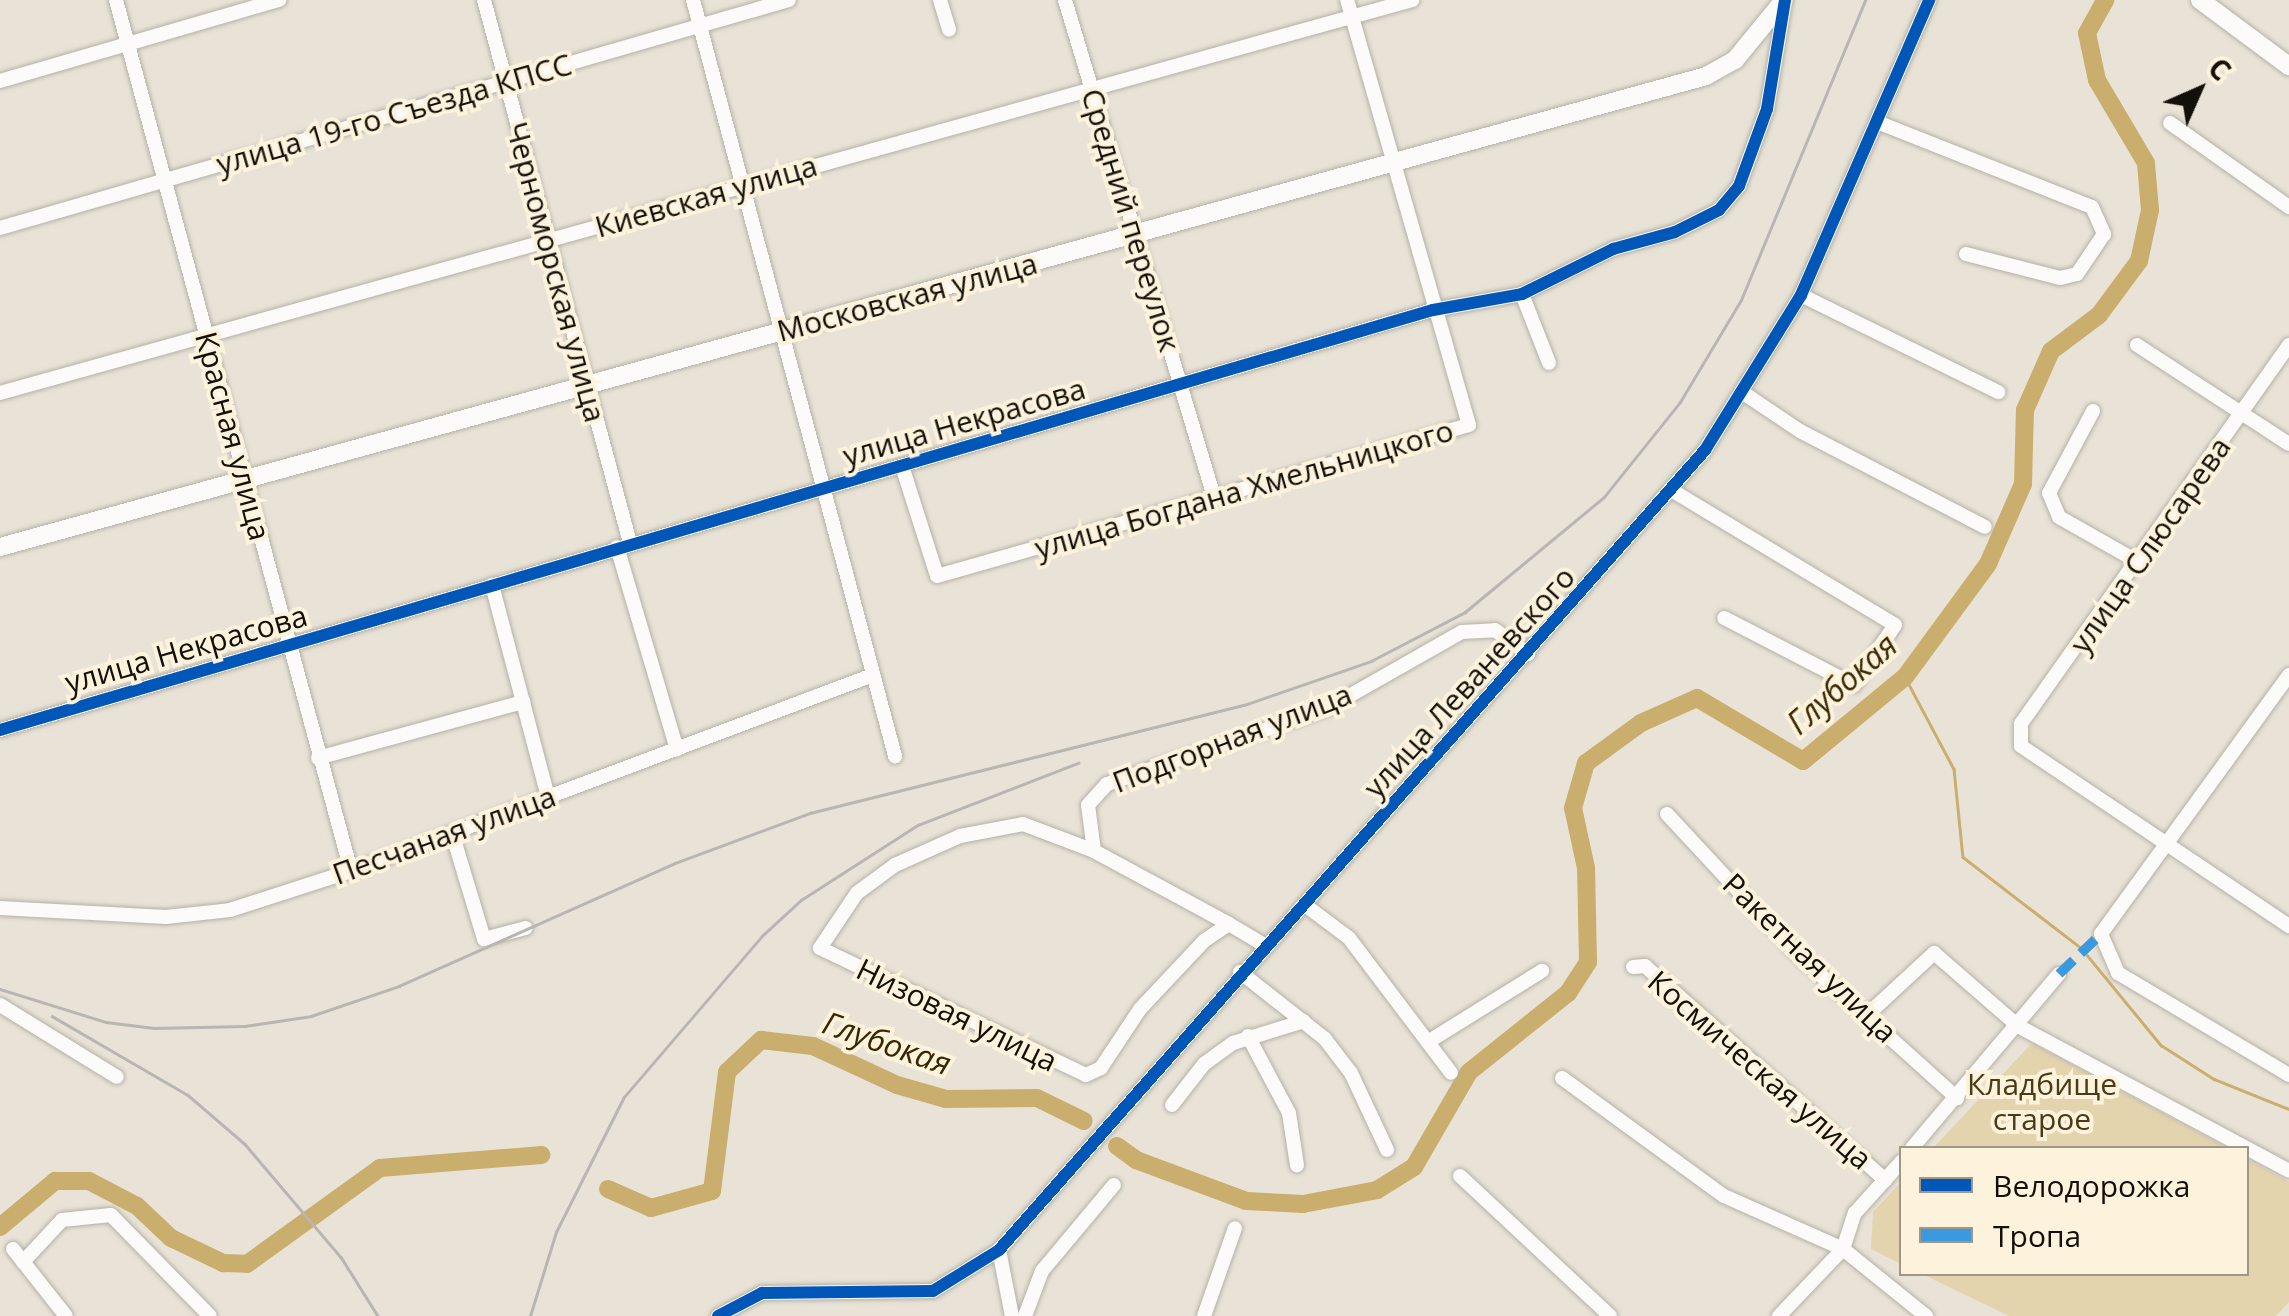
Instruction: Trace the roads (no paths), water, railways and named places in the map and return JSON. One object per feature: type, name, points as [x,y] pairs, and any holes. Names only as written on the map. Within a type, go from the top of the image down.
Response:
[{"type":"main road","name":"Московская улица","points":[[0,547],[1134,236],[1392,159],[1706,76],[1735,60],[1785,0]]},
{"type":"main road","points":[[2200,0],[2289,66]]},
{"type":"street","name":"Красная улица","points":[[116,0],[351,871]]},
{"type":"street","points":[[0,81],[279,0]]},
{"type":"street","name":"Черноморская улица","points":[[484,0],[677,749]]},
{"type":"street","points":[[694,0],[895,756]]},
{"type":"street","name":"улица 19-го Съезда КПСС","points":[[0,228],[789,0]]},
{"type":"street","points":[[940,0],[949,30]]},
{"type":"street","name":"Средний переулок","points":[[1064,0],[1214,497]]},
{"type":"street","name":"улица Богдана Хмельницкого","points":[[902,466],[936,576],[1468,425],[1346,0]]},
{"type":"street","name":"Киевская улица","points":[[0,393],[1412,0]]},
{"type":"street","name":"улица Некрасова","points":[[0,730],[1433,310],[1522,294],[1570,268],[1675,232],[1719,210],[1740,186],[1766,109],[1785,0]]},
{"type":"street","name":"улица Леваневского","points":[[718,1316],[762,1293],[914,1294],[948,1284],[999,1250],[1240,972],[1673,492],[1742,392],[1801,295],[1929,0]]},
{"type":"street","points":[[1878,122],[2092,207],[2104,234],[2076,274],[2060,278],[1966,254]]},
{"type":"street","points":[[2170,123],[2289,207]]},
{"type":"street","points":[[1522,294],[1549,363]]},
{"type":"street","points":[[1801,295],[1998,392]]},
{"type":"street","points":[[2137,345],[2289,444]]},
{"type":"street","name":"улица Слюсарева","points":[[2169,843],[2022,746],[2022,724],[2140,563],[2289,346]]},
{"type":"street","points":[[1742,392],[1800,431],[1986,527]]},
{"type":"street","points":[[2093,410],[2048,493],[2059,517],[2140,563]]},
{"type":"street","points":[[1673,492],[1894,626],[1854,685],[1724,618]]},
{"type":"street","points":[[492,586],[548,798]]},
{"type":"street","name":"Подгорная улица","points":[[1094,850],[1088,805],[1108,784],[1328,708],[1462,632],[1494,630],[1528,654]]},
{"type":"street","points":[[2289,674],[2101,934],[2118,972],[2289,1075]]},
{"type":"street","name":"Песчаная улица","points":[[0,908],[166,916],[214,912],[351,871],[873,675]]},
{"type":"street","points":[[318,758],[523,702]]},
{"type":"street","name":"Ракетная улица","points":[[1667,814],[1796,953],[1958,1098]]},
{"type":"street","name":"Низовая улица","points":[[1094,850],[1022,824],[960,836],[894,866],[857,893],[820,948],[1077,1074],[1095,1073],[1140,1009],[1228,924]]},
{"type":"street","points":[[452,833],[484,939],[526,928]]},
{"type":"street","points":[[2169,843],[2289,926]]},
{"type":"street","points":[[1094,850],[1264,946]]},
{"type":"street","points":[[1304,904],[1350,938],[1431,1040],[1451,1073]]},
{"type":"street","points":[[1866,1016],[1934,953],[2018,1026],[2242,1146]]},
{"type":"street","name":"Космическая улица","points":[[1633,966],[1645,966],[1884,1180]]},
{"type":"street","points":[[1431,1040],[1542,971]]},
{"type":"street","points":[[1240,972],[1304,1021],[1351,1073],[1387,1150]]},
{"type":"street","points":[[1914,1146],[2059,974]]},
{"type":"street","points":[[0,1005],[118,1078]]},
{"type":"street","points":[[1172,1105],[1204,1064],[1248,1036],[1304,1021]]},
{"type":"street","points":[[1248,1036],[1289,1114],[1297,1166]]},
{"type":"street","points":[[1562,1078],[1724,1196],[1842,1249],[1926,1316]]},
{"type":"street","points":[[2249,1150],[2289,1171]]},
{"type":"street","points":[[1779,1316],[1842,1249],[1855,1212],[1899,1164]]},
{"type":"street","points":[[1460,1176],[1610,1316]]},
{"type":"street","points":[[1025,1316],[1042,1271],[1114,1185]]},
{"type":"street","points":[[23,1262],[62,1220],[111,1215],[210,1316]]},
{"type":"street","points":[[1204,1316],[1234,1228]]},
{"type":"street","points":[[13,1249],[66,1316]]},
{"type":"street","points":[[999,1250],[1012,1316]]},
{"type":"waterway","name":"Глубокая","points":[[1117,1146],[1136,1160],[1246,1201],[1303,1204],[1377,1190],[1414,1167],[1469,1072],[1568,993],[1588,962],[1586,868],[1573,808],[1586,763],[1641,723],[1697,698],[1803,761],[1905,677],[1988,564],[2023,484],[2025,410],[2051,351],[2099,315],[2139,261],[2150,210],[2146,163],[2097,80],[2087,33],[2105,0]]},
{"type":"waterway","points":[[1905,677],[1954,769],[1963,857],[2081,948]]},
{"type":"waterway","points":[[2087,955],[2161,1045],[2214,1079],[2289,1109]]},
{"type":"waterway","name":"Глубокая","points":[[608,1189],[651,1208],[712,1191],[727,1072],[761,1040],[813,1046],[897,1085],[946,1099],[1037,1098],[1084,1121]]},
{"type":"waterway","name":"Глубокая","points":[[0,1227],[55,1181],[89,1181],[137,1206],[171,1238],[223,1263],[247,1264],[380,1168],[541,1155]]},
{"type":"railway","points":[[0,989],[106,1022],[154,1028],[245,1026],[311,1016],[399,986],[675,863],[810,813],[1247,704],[1371,661],[1465,612],[1604,497],[1680,402],[1741,300],[1865,0]]},
{"type":"railway","points":[[530,1316],[556,1232],[624,1097],[763,935],[801,900],[918,825],[1078,763]]},
{"type":"railway","points":[[52,1016],[188,1095],[245,1144],[341,1257],[378,1316]]},
{"type":"park label","name":"Кладбище старое","points":[[2042,1101]]}]
